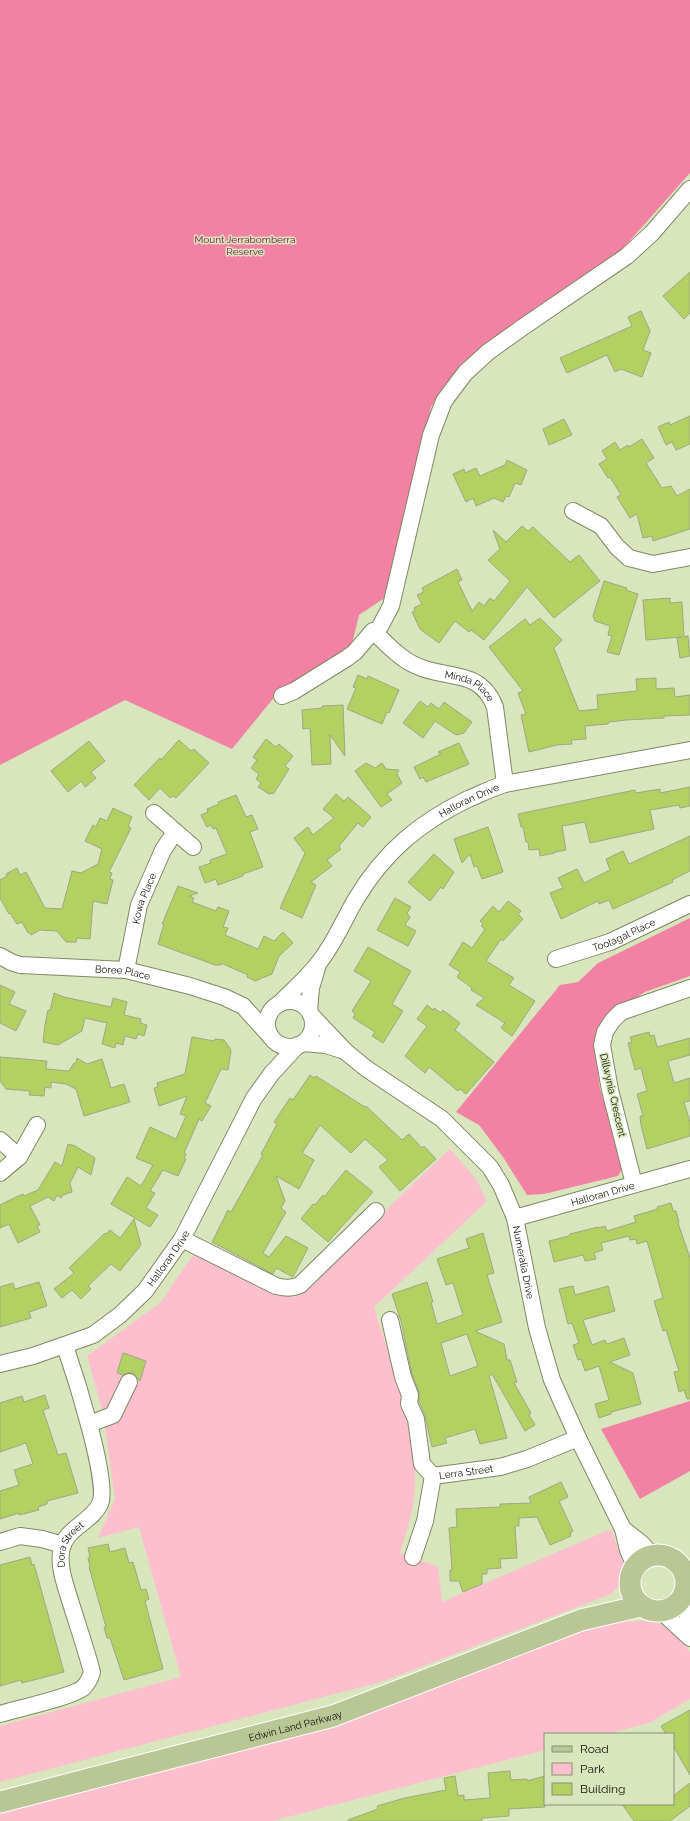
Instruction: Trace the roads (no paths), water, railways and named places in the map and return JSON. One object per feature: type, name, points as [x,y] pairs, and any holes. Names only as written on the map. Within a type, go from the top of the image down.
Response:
[{"type":"main road","points":[[652,1555],[682,1558],[684,1570],[686,1588],[669,1609],[661,1611],[651,1610],[641,1606],[634,1598],[630,1588],[630,1581],[635,1566],[645,1558],[652,1555]]},
{"type":"main road","name":"Edwin Land Parkway","points":[[581,1620],[630,1588]]},
{"type":"main road","name":"Edwin Land Parkway","points":[[0,1802],[333,1716],[581,1620],[641,1606]]},
{"type":"street","points":[[282,696],[294,691],[347,658],[375,633],[391,606],[430,435],[440,409],[450,391],[465,373],[488,352],[612,267],[641,244],[690,190]]},
{"type":"street","points":[[573,510],[600,526],[617,547],[629,558],[653,564],[690,556]]},
{"type":"street","name":"Minda Place","points":[[375,633],[405,660],[415,666],[434,672],[465,677],[483,688],[492,700],[494,707],[505,784]]},
{"type":"street","name":"Halloran Drive","points":[[278,1005],[318,964],[337,935],[356,898],[378,866],[409,835],[443,812],[493,788],[505,784],[690,750]]},
{"type":"street","points":[[154,813],[193,847]]},
{"type":"street","name":"Kowa Place","points":[[126,970],[139,905],[163,850],[175,832]]},
{"type":"street","name":"Toolagal Place","points":[[556,959],[610,942],[690,904]]},
{"type":"street","name":"Boree Place","points":[[0,956],[20,965],[126,970],[196,988],[224,997],[243,1006],[259,1008],[278,1005]]},
{"type":"street","name":"Halloran Drive","points":[[310,1013],[311,988],[318,964]]},
{"type":"street","name":"Dillwynia Crescent","points":[[634,1184],[610,1090],[602,1045],[612,1021],[621,1012],[690,988]]},
{"type":"street","points":[[287,1002],[296,1002],[310,1013],[313,1021],[312,1030],[310,1036],[301,1044],[290,1047],[282,1046],[272,1038],[268,1022],[272,1011],[278,1005],[287,1002]]},
{"type":"street","name":"Boree Place","points":[[243,1006],[272,1038]]},
{"type":"street","name":"Numeralia Drive","points":[[310,1013],[346,1052],[378,1077],[442,1119],[490,1167],[506,1196],[515,1218],[536,1328],[544,1357],[560,1400],[623,1529],[628,1550],[635,1566]]},
{"type":"street","name":"Halloran Drive","points":[[267,1079],[272,1038]]},
{"type":"street","name":"Halloran Drive","points":[[0,1364],[33,1356],[93,1335],[120,1315],[145,1291],[182,1239],[251,1103],[267,1079],[301,1044]]},
{"type":"street","name":"Numeralia Drive","points":[[301,1044],[326,1045],[346,1052]]},
{"type":"street","points":[[0,1173],[19,1157],[37,1125]]},
{"type":"street","points":[[0,1140],[19,1157]]},
{"type":"street","name":"Halloran Drive","points":[[515,1218],[690,1169]]},
{"type":"street","points":[[182,1239],[276,1286],[293,1288],[300,1285],[376,1211]]},
{"type":"street","points":[[390,1320],[403,1377],[410,1395],[409,1404],[416,1419],[422,1464],[433,1476]]},
{"type":"street","name":"Dora Street","points":[[0,1714],[70,1694],[82,1688],[89,1682],[92,1672],[63,1577],[60,1561],[63,1544],[70,1532],[96,1512],[101,1503],[103,1491],[89,1424],[65,1346]]},
{"type":"street","points":[[89,1424],[113,1414],[129,1382]]},
{"type":"street","name":"Lerra Street","points":[[413,1558],[425,1521],[433,1476],[500,1467],[527,1459],[578,1438]]},
{"type":"street","name":"Numeralia Drive","points":[[623,1529],[641,1542],[652,1555]]},
{"type":"street","points":[[0,1542],[20,1536],[63,1544]]},
{"type":"street","points":[[686,1588],[690,1623]]},
{"type":"street","points":[[661,1611],[690,1638]]},
{"type":"park label","name":"Mount Jerrabomberra Reserve","points":[[245,244]]}]
